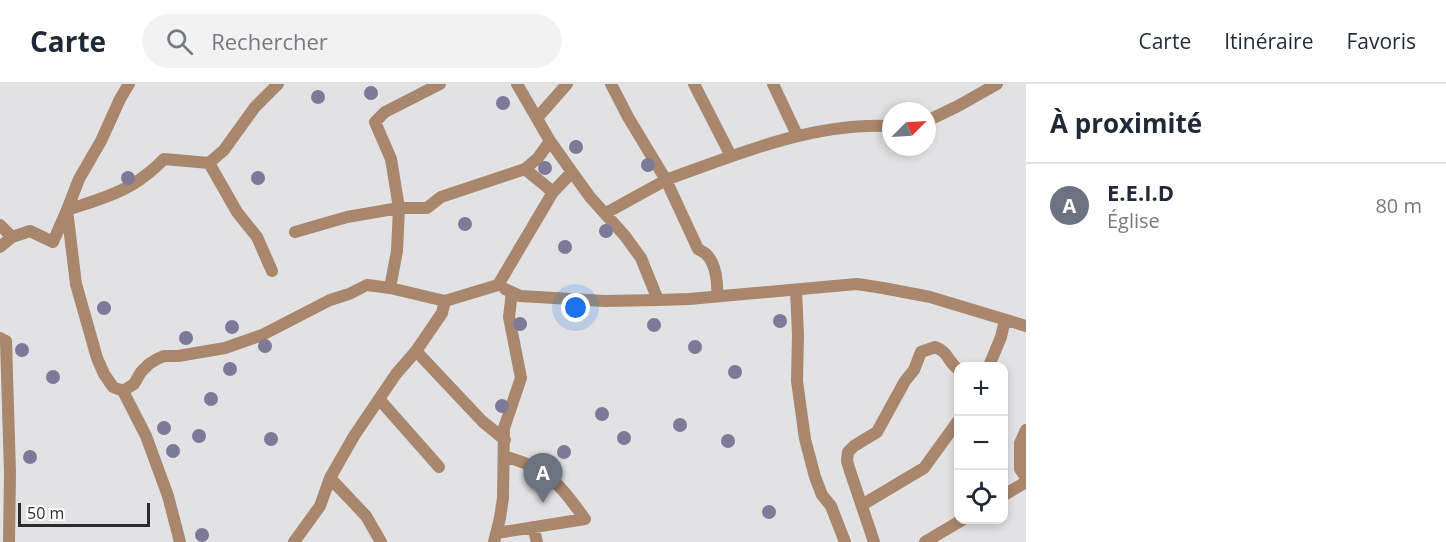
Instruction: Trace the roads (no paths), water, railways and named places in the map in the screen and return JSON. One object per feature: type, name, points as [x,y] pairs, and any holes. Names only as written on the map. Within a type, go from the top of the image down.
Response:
[{"type":"street","points":[[0,247],[12,237],[30,231],[53,242],[79,179],[129,84]]},
{"type":"street","points":[[68,210],[122,190],[146,176],[164,159],[209,163],[224,150],[255,107],[278,84]]},
{"type":"street","points":[[390,288],[397,251],[399,208],[391,159],[375,122],[385,112],[440,84]]},
{"type":"street","points":[[517,84],[550,141],[572,172],[641,258],[658,300]]},
{"type":"street","points":[[537,118],[567,84]]},
{"type":"street","points":[[611,84],[666,180],[698,249],[710,260],[717,277],[717,296]]},
{"type":"street","points":[[694,84],[731,156]]},
{"type":"street","points":[[773,84],[797,135]]},
{"type":"street","points":[[936,117],[997,84]]},
{"type":"street","points":[[606,213],[666,180],[797,135],[866,125],[882,126]]},
{"type":"street","points":[[295,232],[347,217],[399,208],[427,208],[441,197],[525,169],[538,158],[550,141]]},
{"type":"street","points":[[209,163],[237,212],[257,237],[272,271]]},
{"type":"street","points":[[525,169],[553,192]]},
{"type":"street","points":[[123,391],[135,384],[141,372],[157,359],[164,356],[178,356],[225,348],[262,335],[330,300],[367,285],[445,301],[498,285],[553,192],[572,172]]},
{"type":"street","points":[[68,210],[76,284],[97,358],[113,387],[123,391],[146,436],[168,496],[180,542]]},
{"type":"street","points":[[0,225],[12,237]]},
{"type":"street","points":[[498,285],[520,296],[605,301],[689,299],[856,284],[952,303],[1026,326]]},
{"type":"street","points":[[796,290],[797,381],[805,439],[815,477],[822,495],[831,506],[845,542]]},
{"type":"street","points":[[504,456],[521,461],[549,476],[585,519],[533,527],[496,538],[503,498],[504,428],[521,378],[509,317],[512,292]]},
{"type":"street","points":[[294,542],[320,506],[330,478],[354,436],[396,374],[416,351],[442,313],[445,301]]},
{"type":"street","points":[[991,362],[1001,338],[1005,320]]},
{"type":"street","points":[[0,338],[6,341],[9,542]]},
{"type":"street","points":[[874,542],[847,461],[848,452],[877,432],[904,381],[914,370],[921,352],[935,347],[943,350],[954,366]]},
{"type":"street","points":[[416,351],[482,421],[504,440]]},
{"type":"street","points":[[379,399],[439,467]]},
{"type":"street","points":[[862,505],[924,468],[954,427]]},
{"type":"street","points":[[1008,492],[1026,480],[1020,469],[1020,443],[1026,430]]},
{"type":"street","points":[[330,478],[366,516],[381,542]]},
{"type":"street","points":[[925,542],[954,524]]},
{"type":"street","points":[[533,527],[537,542]]},
{"type":"place","name":"E.E.I.D","points":[[543,503]]}]
